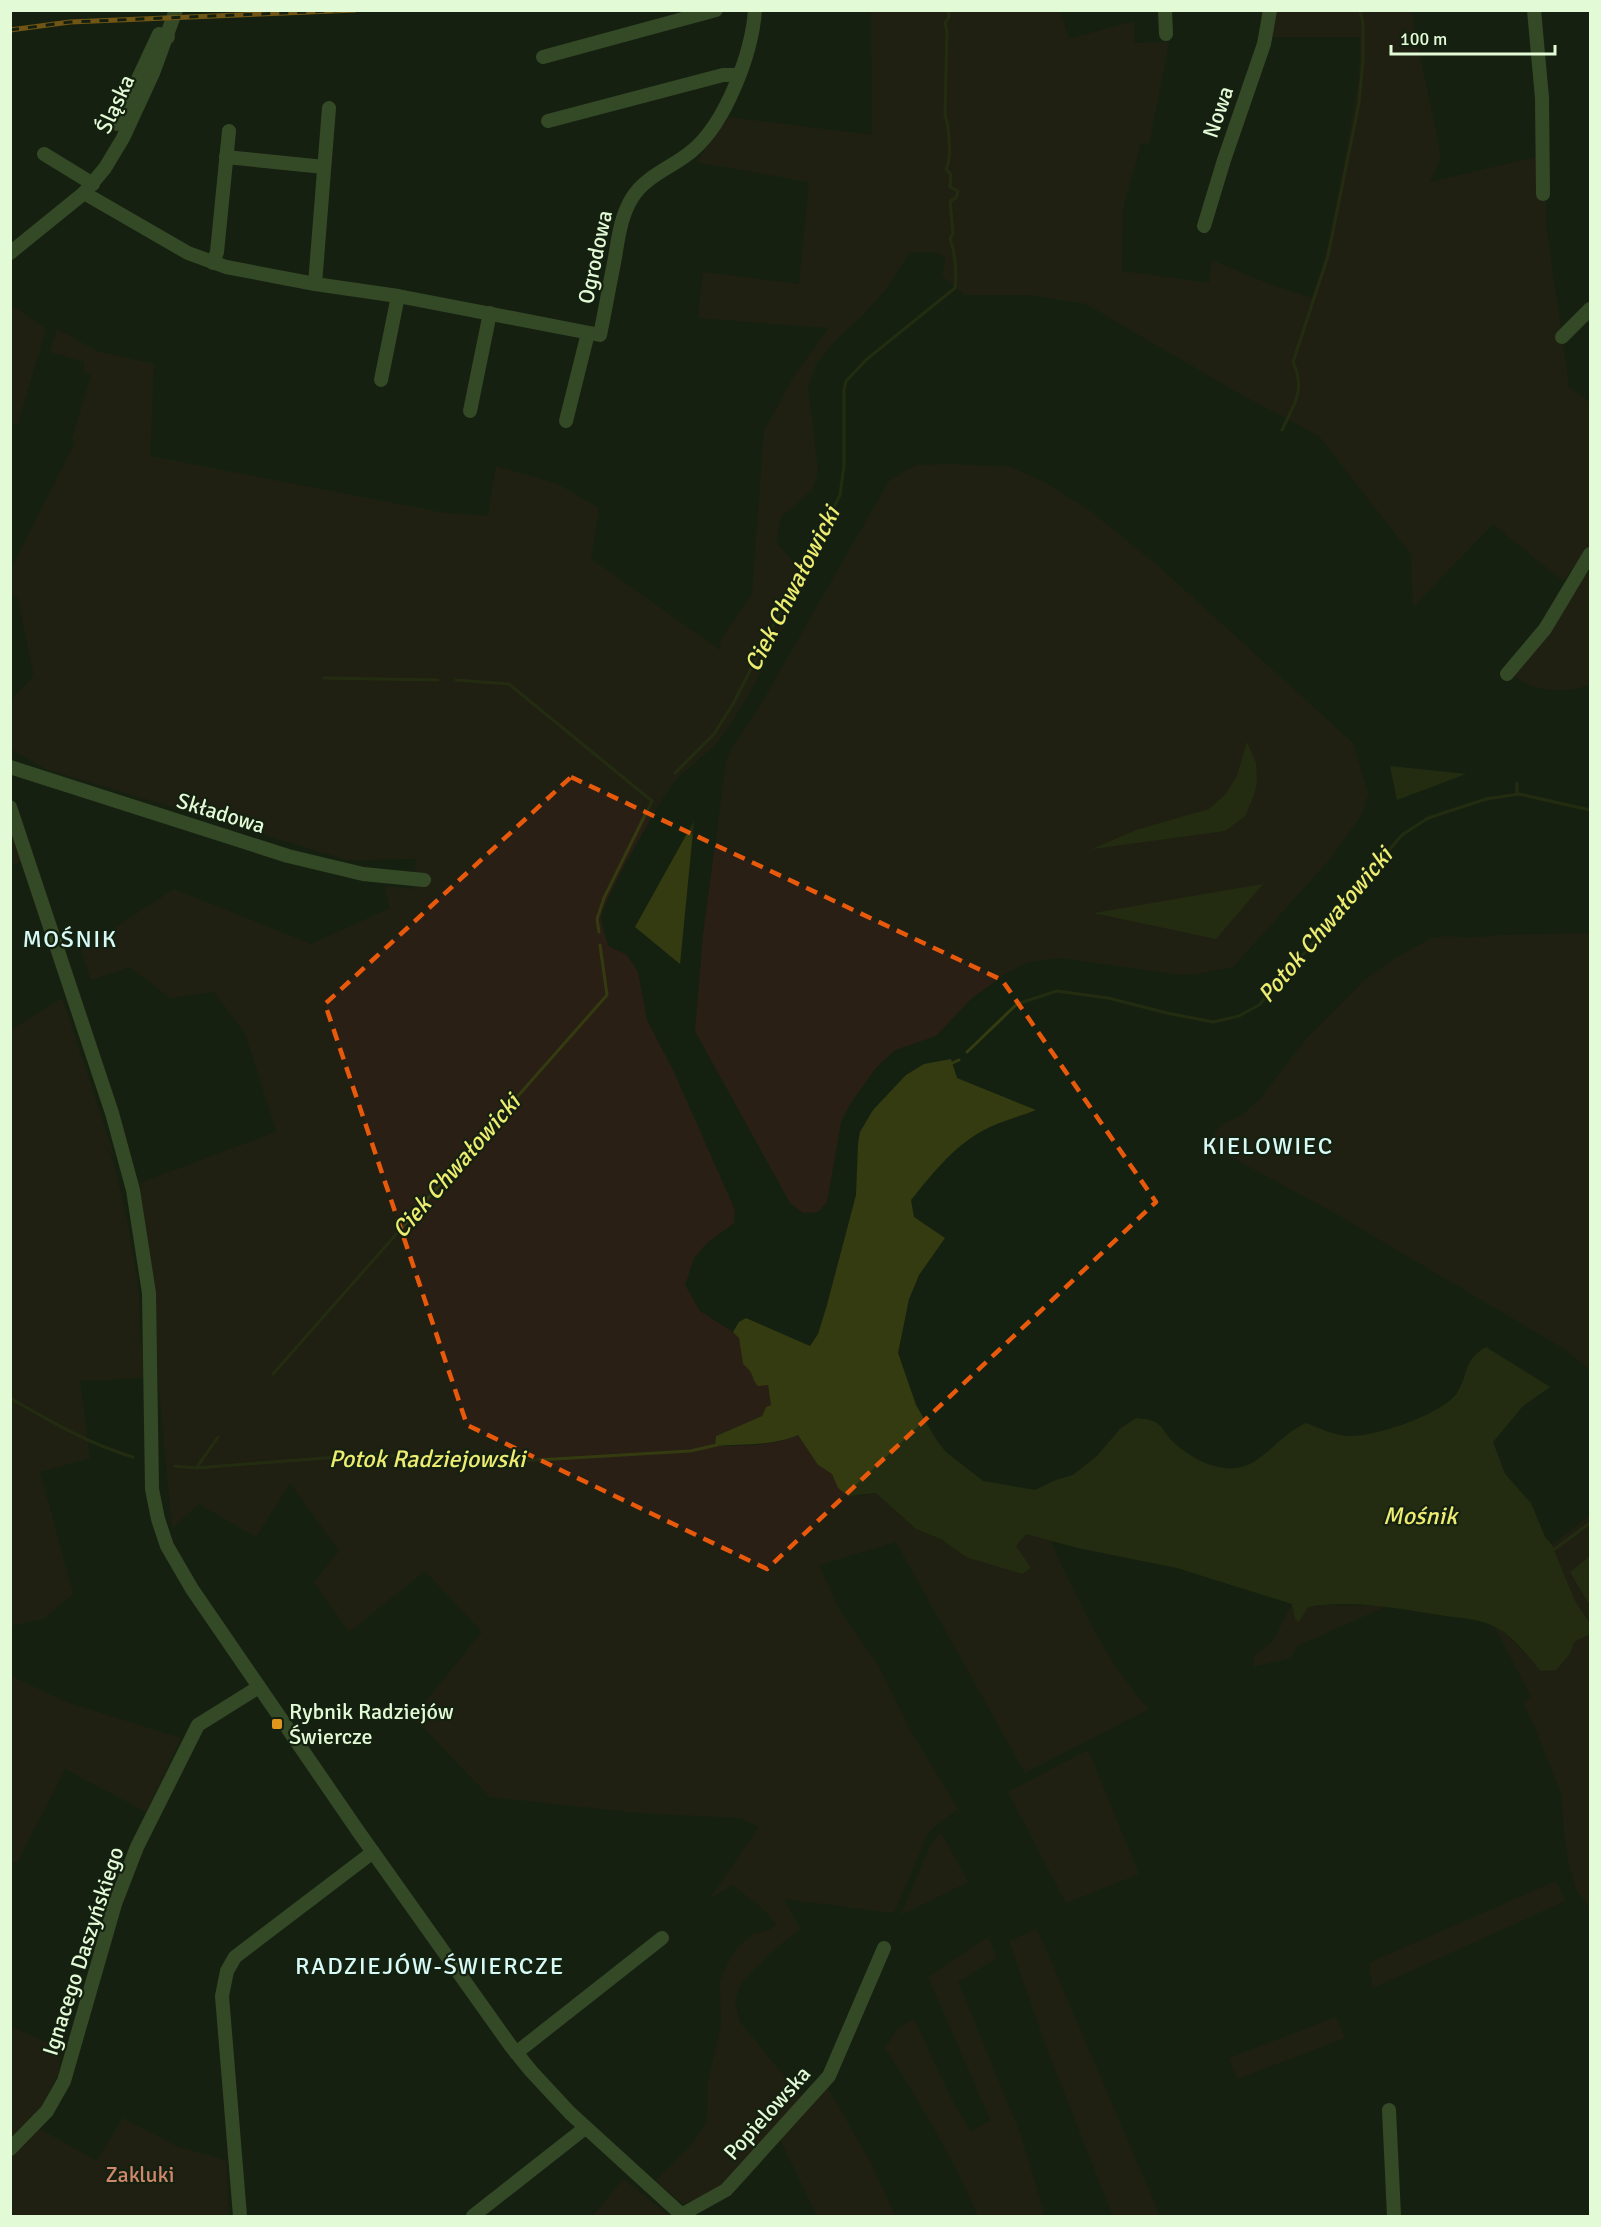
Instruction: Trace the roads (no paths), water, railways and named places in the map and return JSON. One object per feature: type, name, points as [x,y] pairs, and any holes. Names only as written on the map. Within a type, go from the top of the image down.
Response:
[{"type":"street","name":"Śląska","points":[[10,253],[89,188],[105,168],[123,138],[168,37],[176,10]]},
{"type":"street","points":[[543,57],[716,10]]},
{"type":"street","name":"Ogrodowa","points":[[89,188],[174,246],[213,263],[315,284],[398,296],[600,335],[620,227],[631,200],[645,182],[692,151],[716,122],[739,75],[750,44],[755,10]]},
{"type":"street","points":[[1165,10],[1166,34]]},
{"type":"street","name":"Nowa","points":[[1204,226],[1264,44],[1270,10]]},
{"type":"street","points":[[1534,10],[1542,98],[1543,194]]},
{"type":"street","name":"Śląska","points":[[117,124],[159,34],[168,37]]},
{"type":"street","points":[[548,121],[723,75],[739,75]]},
{"type":"street","points":[[315,284],[329,108]]},
{"type":"street","points":[[213,263],[217,252],[228,131]]},
{"type":"street","points":[[44,154],[89,188]]},
{"type":"street","points":[[226,157],[324,167]]},
{"type":"street","points":[[381,380],[398,296]]},
{"type":"street","points":[[1562,337],[1590,309]]},
{"type":"street","points":[[470,411],[490,314]]},
{"type":"street","name":"Ogrodowa","points":[[566,421],[588,333]]},
{"type":"street","points":[[1507,674],[1545,629],[1590,554]]},
{"type":"street","name":"Składowa","points":[[10,767],[288,856],[363,874],[423,880]]},
{"type":"street","points":[[10,807],[91,1048],[120,1140],[131,1184],[149,1293],[151,1471],[158,1519],[167,1546],[182,1573],[373,1852],[516,2053],[585,2128],[682,2216]]},
{"type":"street","name":"Ignacego Daszyńskiego","points":[[10,2149],[46,2111],[64,2081],[115,1904],[137,1846],[198,1725],[260,1687]]},
{"type":"street","points":[[240,2217],[222,1996],[227,1971],[235,1957],[373,1852]]},
{"type":"street","points":[[516,2053],[662,1938]]},
{"type":"street","name":"Popielowska","points":[[682,2216],[726,2190],[829,2076],[884,1948]]},
{"type":"street","points":[[1389,2110],[1394,2217]]},
{"type":"street","points":[[473,2217],[585,2128]]},
{"type":"water","points":[[1247,742],[1256,763],[1257,781],[1254,795],[1245,816],[1225,831],[1092,849],[1136,830],[1209,809],[1226,794],[1237,776]]},
{"type":"water","points":[[1390,766],[1466,774],[1397,800]]},
{"type":"water","points":[[694,821],[680,964],[635,927]]},
{"type":"water","points":[[1263,884],[1216,939],[1094,913]]},
{"type":"water","name":"Mośnik","points":[[951,1059],[957,1078],[1036,1110],[982,1131],[961,1145],[943,1162],[911,1200],[914,1217],[945,1238],[919,1275],[909,1299],[898,1353],[916,1405],[946,1452],[983,1481],[1035,1490],[1073,1475],[1097,1456],[1120,1429],[1136,1418],[1156,1422],[1177,1446],[1204,1463],[1235,1468],[1252,1463],[1306,1423],[1333,1433],[1350,1436],[1375,1433],[1424,1416],[1438,1409],[1457,1393],[1473,1357],[1486,1347],[1550,1387],[1523,1406],[1493,1442],[1505,1474],[1531,1503],[1545,1537],[1552,1545],[1575,1601],[1590,1623],[1590,1634],[1574,1642],[1570,1654],[1556,1670],[1541,1671],[1508,1635],[1489,1624],[1360,1604],[1308,1607],[1299,1622],[1295,1619],[1292,1604],[1177,1568],[1078,1548],[1026,1534],[1016,1546],[1031,1568],[1022,1574],[966,1557],[941,1539],[916,1529],[876,1493],[848,1496],[838,1488],[832,1474],[818,1465],[798,1435],[768,1443],[715,1446],[716,1436],[762,1416],[766,1407],[771,1405],[768,1385],[758,1386],[750,1371],[743,1364],[739,1338],[733,1332],[739,1322],[746,1318],[810,1346],[818,1334],[827,1305],[856,1195],[860,1132],[873,1110],[906,1075],[924,1064]]},
{"type":"water","points":[[1590,1556],[1590,1606],[1570,1572]]},
{"type":"waterway","name":"Ciek Chwałowicki","points":[[675,773],[714,734],[733,704],[840,495],[844,466],[846,381],[867,359],[955,288],[955,263],[950,239],[953,233],[950,201],[956,198],[958,191],[950,187],[951,175],[946,169],[949,134],[945,115],[947,31],[945,23],[949,17],[948,10]]},
{"type":"waterway","points":[[1282,430],[1297,397],[1297,372],[1293,362],[1328,256],[1359,103],[1363,60],[1363,23],[1360,10]]},
{"type":"waterway","points":[[324,678],[438,680]]},
{"type":"waterway","points":[[456,680],[509,684],[652,801],[604,898],[597,919],[599,932]]},
{"type":"waterway","points":[[1517,783],[1517,794]]},
{"type":"waterway","name":"Potok Chwałowicki","points":[[967,1052],[1017,1004],[1057,991],[1108,998],[1213,1022],[1239,1016],[1259,1005],[1402,835],[1428,818],[1486,799],[1519,794],[1590,810]]},
{"type":"waterway","name":"Ciek Chwałowicki","points":[[273,1374],[607,995],[600,945]]},
{"type":"waterway","name":"Potok Chwałowicki","points":[[950,1064],[959,1060]]},
{"type":"waterway","name":"Potok Radziejowski","points":[[10,1398],[85,1439],[133,1457]]},
{"type":"waterway","name":"Ciek Chwałowicki","points":[[197,1467],[218,1437]]},
{"type":"waterway","name":"Potok Radziejowski","points":[[175,1466],[196,1468],[377,1454],[471,1464],[690,1451],[717,1445]]},
{"type":"waterway","name":"Potok Radziejowski","points":[[1552,1551],[1590,1523]]},
{"type":"railway","points":[[10,30],[70,22],[355,10]]},
{"type":"place","name":"Rybnik Radziejów Świercze","points":[[277,1724]]},
{"type":"district","name":"MOŚNIK","points":[[70,939]]},
{"type":"district","name":"KIELOWIEC","points":[[1268,1146]]},
{"type":"district","name":"RADZIEJÓW-ŚWIERCZE","points":[[430,1966]]},
{"type":"park label","name":"Zakluki","points":[[140,2174]]}]
